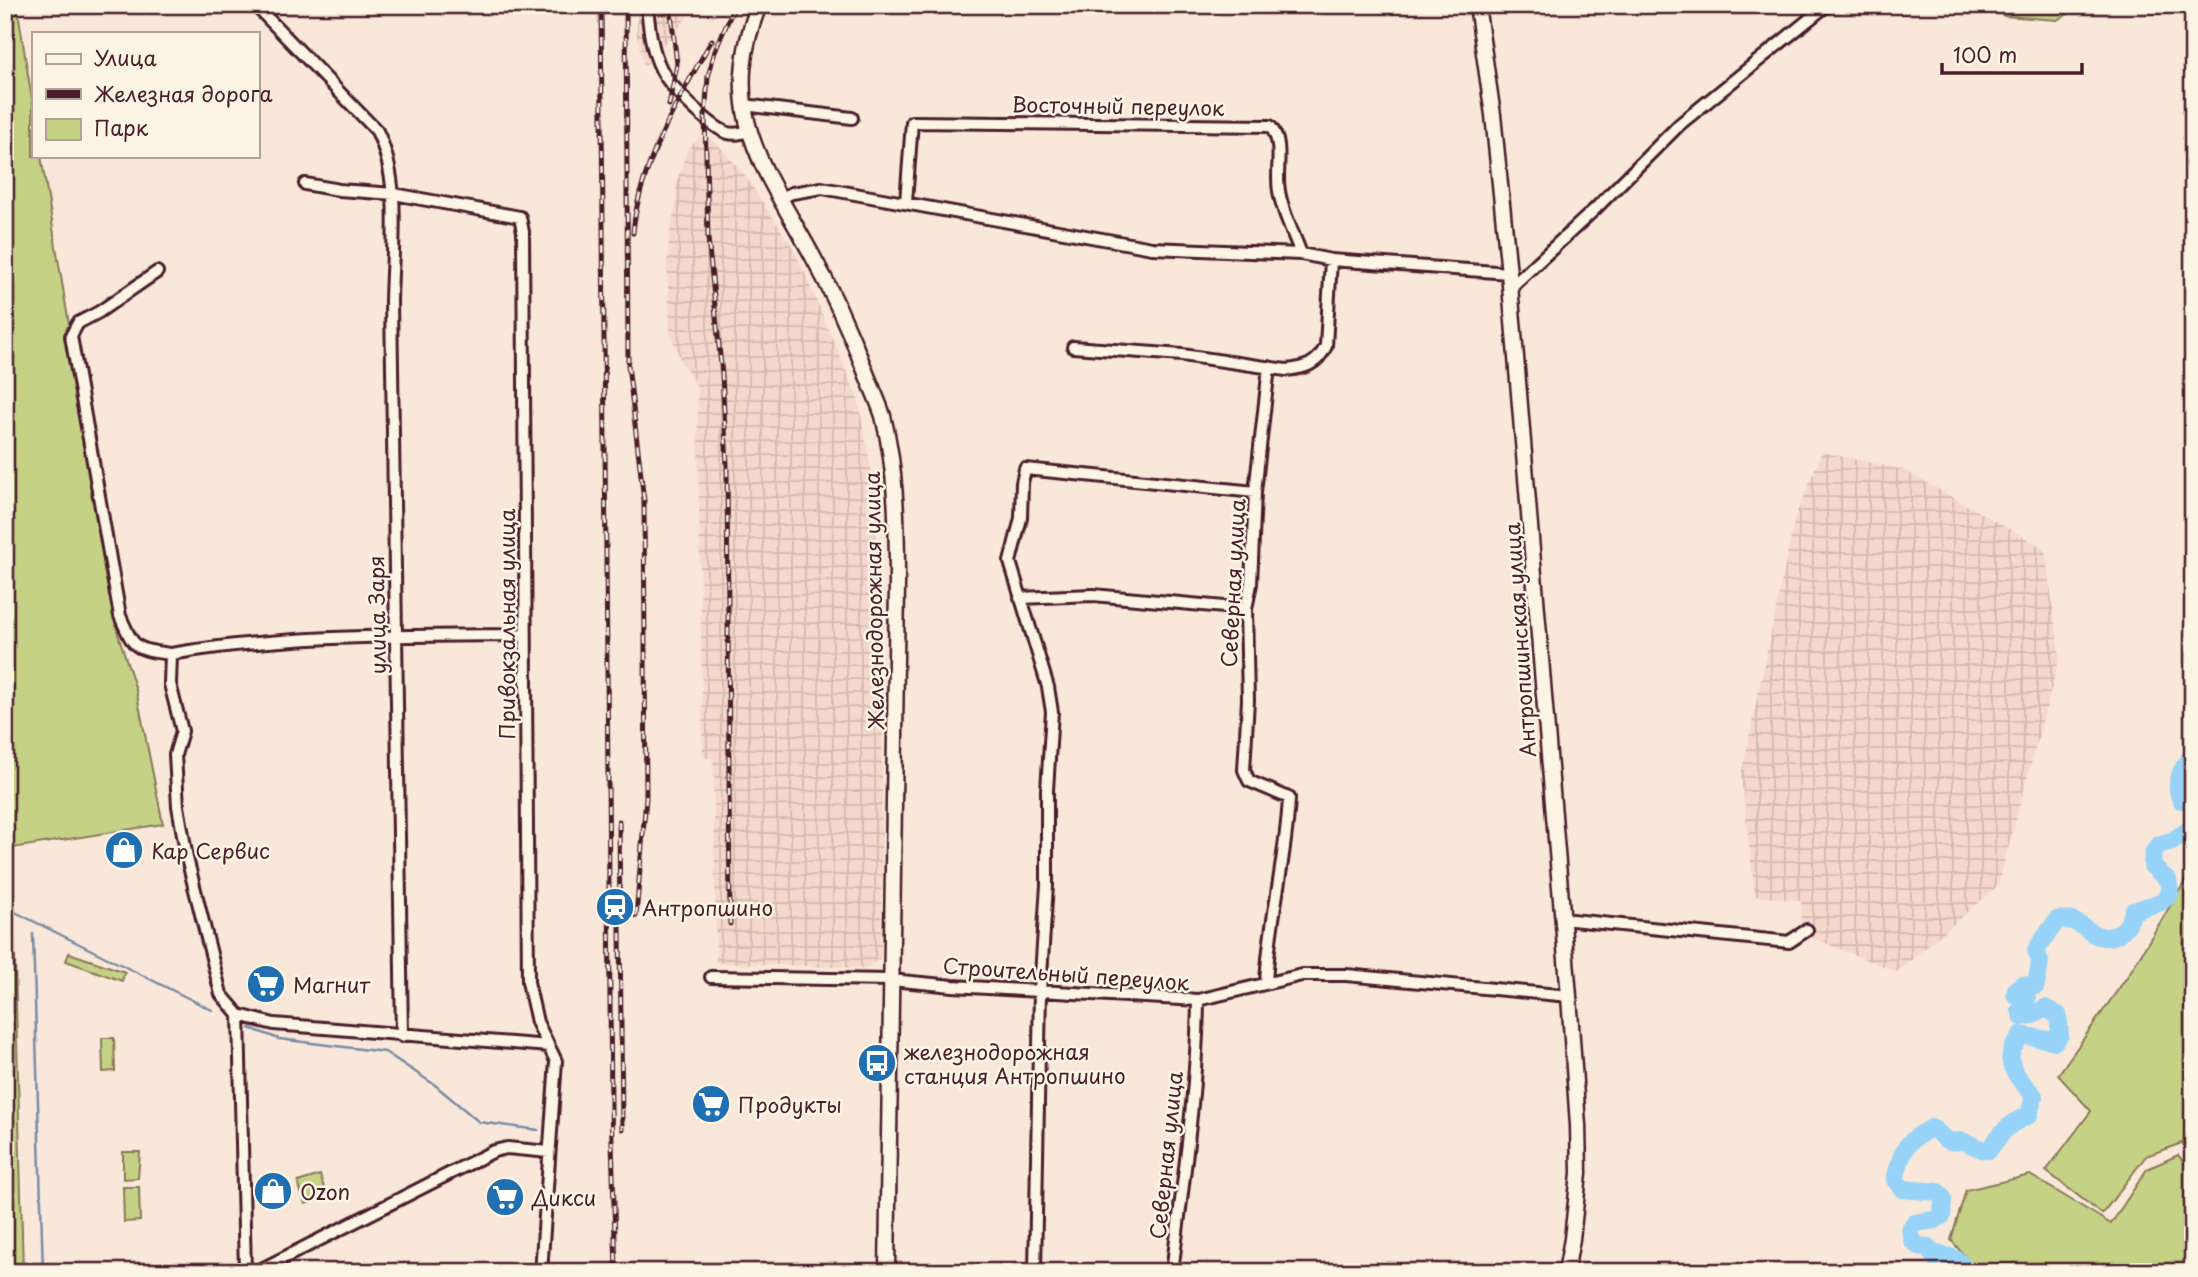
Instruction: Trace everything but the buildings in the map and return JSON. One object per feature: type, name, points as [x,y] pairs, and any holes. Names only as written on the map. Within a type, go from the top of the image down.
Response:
[{"type":"street","name":"улица Заря","points":[[255,5],[377,131],[383,143],[394,194],[391,301],[402,1036]]},
{"type":"street","points":[[647,5],[654,54],[662,72],[681,94],[720,129],[730,134],[749,131]]},
{"type":"street","name":"Железнодорожная улица","points":[[759,5],[743,61],[744,105],[749,131],[767,178],[813,256],[840,310],[882,413],[892,460],[897,544],[887,1272]]},
{"type":"street","name":"Антропшинская улица","points":[[1477,5],[1493,114],[1510,273],[1569,996],[1579,1173],[1573,1239],[1566,1272]]},
{"type":"street","points":[[1510,288],[1594,210],[1680,124],[1828,5]]},
{"type":"street","points":[[744,105],[852,118]]},
{"type":"street","name":"Восточный переулок","points":[[906,202],[912,122],[1270,126],[1276,134],[1278,148],[1279,192],[1301,254]]},
{"type":"street","points":[[305,184],[339,190],[394,194]]},
{"type":"street","points":[[779,199],[792,193],[822,188],[1152,248],[1301,254],[1331,260],[1510,273]]},
{"type":"street","name":"Привокзальная улица","points":[[394,194],[520,217],[523,246],[528,982],[537,1022],[556,1061],[541,1272]]},
{"type":"street","points":[[1073,347],[1182,355],[1286,370],[1301,369],[1321,357],[1326,346],[1331,260]]},
{"type":"street","points":[[158,272],[78,323],[71,336],[120,616],[131,641],[141,650],[171,654],[232,644],[395,636],[525,635]]},
{"type":"street","name":"Северная улица","points":[[1266,983],[1268,952],[1288,829],[1289,798],[1249,781],[1244,770],[1248,700],[1246,609],[1251,584],[1255,492],[1269,367]]},
{"type":"street","points":[[1035,1272],[1040,990],[1052,712],[1048,687],[1010,562],[1021,518],[1025,469],[1255,492]]},
{"type":"street","points":[[1020,598],[1093,595],[1246,609]]},
{"type":"street","points":[[171,654],[170,684],[182,730],[175,755],[178,806],[187,858],[221,994],[239,1019],[245,1272]]},
{"type":"street","points":[[1562,919],[1789,942],[1807,930]]},
{"type":"street","name":"Строительный переулок","points":[[711,977],[891,980],[1198,1000],[1302,975],[1346,975],[1569,996]]},
{"type":"street","name":"Северная улица","points":[[1172,1272],[1185,1164],[1198,1000]]},
{"type":"street","points":[[239,1019],[402,1036],[549,1046]]},
{"type":"street","points":[[256,1272],[494,1151],[507,1149],[549,1152]]},
{"type":"shaded area","points":[[637,5],[691,5],[686,19],[644,67],[637,36]]},
{"type":"shaded area","points":[[711,137],[744,174],[793,248],[804,271],[858,399],[874,484],[879,651],[870,652],[871,661],[883,661],[881,958],[866,968],[716,963],[713,758],[703,758],[697,387],[682,363],[670,333],[667,264],[677,198],[676,185],[687,150],[699,138]]},
{"type":"shaded area","points":[[1822,452],[1904,470],[2045,549],[2060,657],[1998,886],[1897,972],[1810,937],[1800,927],[1801,901],[1755,896],[1741,776],[1795,518]]},
{"type":"green space","points":[[5,5],[17,5],[32,100],[32,158],[41,158],[96,487],[104,571],[118,634],[136,690],[163,824],[12,848],[23,1272],[5,1272]]},
{"type":"green space","points":[[1994,5],[2084,5],[2057,20],[2004,16]]},
{"type":"green space","points":[[2193,868],[2193,1155],[2182,1143],[2146,1156],[2102,1214],[2046,1171],[2091,1111],[2058,1075],[2129,974]]},
{"type":"green space","points":[[69,953],[125,972],[122,981],[66,961]]},
{"type":"green space","points":[[102,1038],[114,1038],[115,1071],[103,1072]]},
{"type":"green space","points":[[123,1152],[140,1152],[138,1178],[123,1179]]},
{"type":"green space","points":[[2178,1155],[2193,1173],[2193,1272],[1978,1272],[1951,1240],[1966,1190],[2030,1175],[2111,1224],[2147,1169]]},
{"type":"green space","points":[[320,1175],[327,1197],[305,1204],[298,1182]]},
{"type":"green space","points":[[123,1187],[139,1187],[140,1221],[124,1222]]},
{"type":"waterway","points":[[2193,755],[2182,770],[2178,782],[2181,800],[2193,800]]},
{"type":"waterway","points":[[1970,1272],[1956,1259],[1940,1254],[1935,1258],[1928,1247],[1918,1246],[1912,1240],[1910,1229],[1915,1223],[1935,1220],[1942,1216],[1943,1198],[1938,1192],[1903,1189],[1895,1180],[1906,1148],[1915,1138],[1932,1128],[1947,1140],[1962,1141],[1989,1150],[2006,1129],[2029,1115],[2034,1096],[2013,1069],[2012,1050],[2021,1035],[2055,1041],[2060,1035],[2058,1015],[2045,1008],[2033,1015],[2022,1017],[2020,1010],[2027,999],[2015,994],[2021,985],[2036,986],[2040,962],[2036,950],[2057,920],[2075,922],[2099,936],[2113,936],[2124,929],[2133,911],[2161,902],[2170,894],[2168,880],[2152,866],[2153,853],[2158,845],[2172,841],[2193,827]]},
{"type":"waterway","points":[[5,907],[212,1010]]},
{"type":"waterway","points":[[33,934],[43,1272]]},
{"type":"waterway","points":[[250,1028],[279,1039],[385,1052],[435,1085],[479,1122],[538,1130]]},
{"type":"railway","points":[[601,5],[611,1108],[616,1272]]},
{"type":"railway","points":[[626,5],[628,361]]},
{"type":"railway","points":[[669,105],[677,64],[670,5]]},
{"type":"railway","points":[[730,924],[727,465],[722,375],[708,238],[705,116],[708,77],[715,51],[735,5]]},
{"type":"railway","points":[[633,233],[643,183],[662,133],[712,40]]},
{"type":"railway","points":[[628,365],[644,501],[646,798],[636,916]]},
{"type":"railway","points":[[619,821],[622,1129]]},
{"type":"place","name":"Кар Сервис","points":[[124,850]]},
{"type":"place","name":"Антропшино","points":[[615,907]]},
{"type":"place","name":"Магнит","points":[[266,984]]},
{"type":"place","name":"железнодорожная станция Антропшино","points":[[877,1063]]},
{"type":"place","name":"Продукты","points":[[711,1104]]},
{"type":"place","name":"Ozon","points":[[273,1191]]},
{"type":"place","name":"Дикси","points":[[505,1197]]}]
